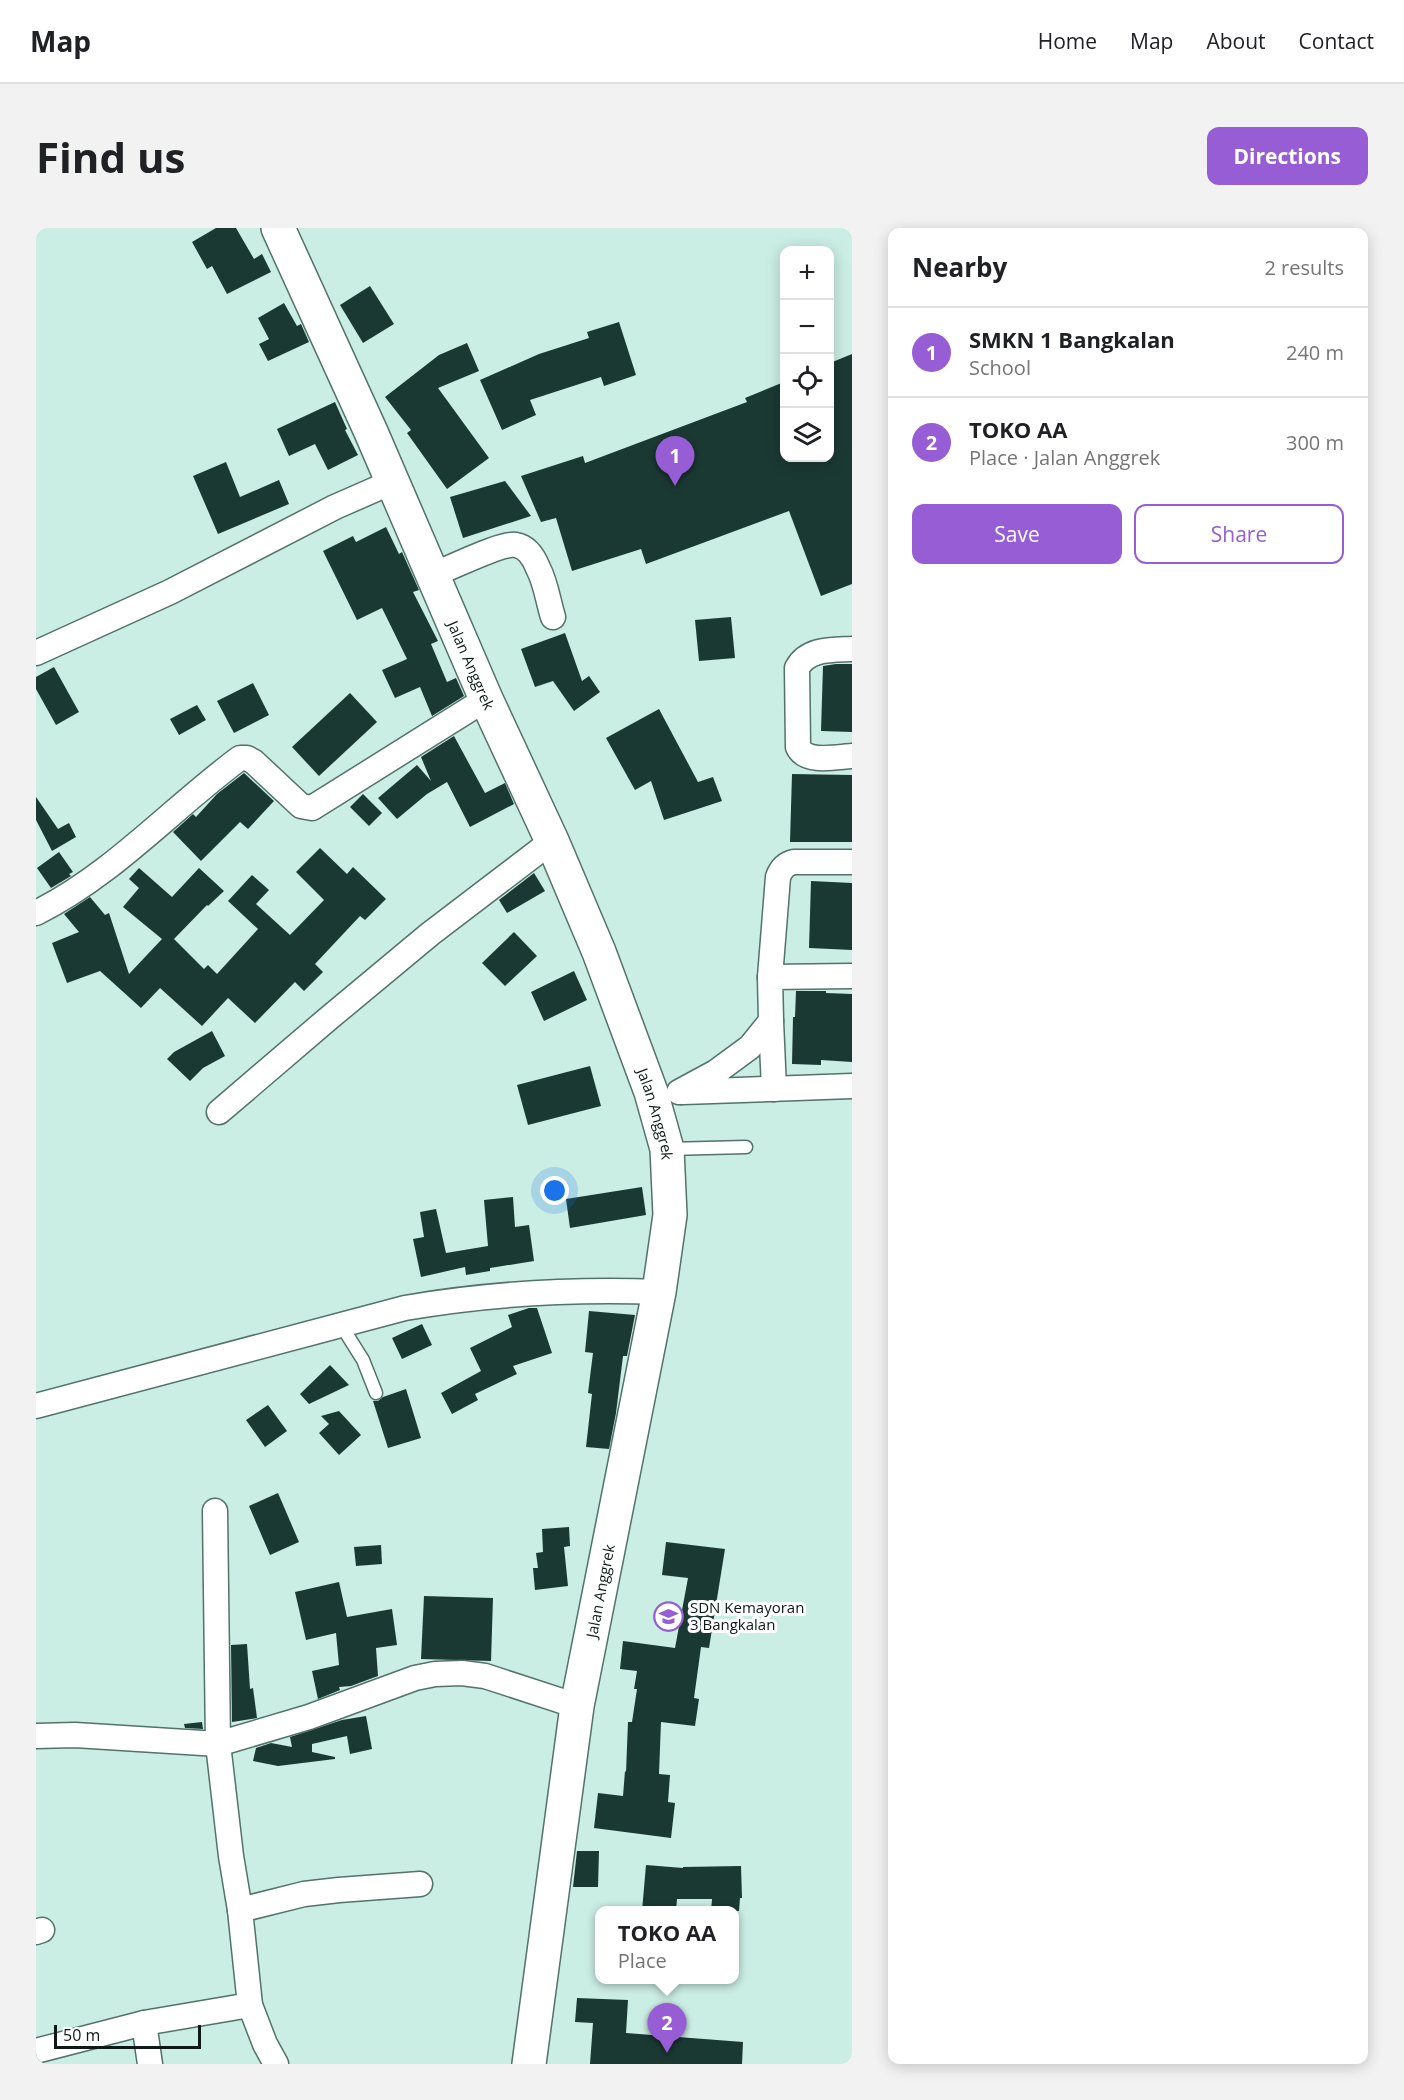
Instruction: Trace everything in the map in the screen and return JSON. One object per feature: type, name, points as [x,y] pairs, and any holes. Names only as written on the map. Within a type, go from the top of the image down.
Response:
[{"type":"street","name":"Jalan Anggrek","points":[[278,228],[486,699],[552,841],[599,952],[665,1092],[670,1215],[659,1292],[577,1706],[529,2064]]},
{"type":"street","points":[[36,653],[170,592],[335,507],[392,482]]},
{"type":"street","points":[[432,575],[496,548],[516,545],[526,549],[540,570],[553,617]]},
{"type":"street","points":[[852,649],[817,652],[805,658],[798,668],[798,747],[800,751],[810,757],[852,756]]},
{"type":"street","points":[[36,913],[87,883],[127,853],[240,758],[247,758],[254,762],[301,806],[312,808],[486,699]]},
{"type":"street","points":[[219,1112],[429,934],[552,841]]},
{"type":"street","points":[[774,1089],[770,977],[778,877],[789,863],[852,862]]},
{"type":"street","points":[[770,977],[852,976]]},
{"type":"street","points":[[665,1092],[716,1072],[750,1047],[771,1021]]},
{"type":"street","points":[[665,1092],[852,1086]]},
{"type":"street","points":[[36,1406],[405,1308],[462,1300],[611,1291],[659,1292]]},
{"type":"street","points":[[215,1511],[218,1744],[250,2005],[265,2044],[276,2064]]},
{"type":"street","points":[[36,1736],[75,1735],[218,1744],[309,1717],[415,1678],[435,1674],[462,1673],[485,1676],[577,1706]]},
{"type":"street","points":[[240,1910],[304,1894],[420,1884]]},
{"type":"street","points":[[36,2051],[144,2023],[250,2005]]},
{"type":"street","points":[[144,2023],[150,2064]]},
{"type":"lane","points":[[667,1149],[746,1147]]},
{"type":"lane","points":[[341,1325],[363,1359],[376,1393]]},
{"type":"building","points":[[216,228],[236,228],[254,259],[262,254],[271,272],[227,294],[212,266],[207,269],[192,242]]},
{"type":"building","points":[[370,286],[394,324],[363,343],[340,305]]},
{"type":"building","points":[[284,303],[297,326],[301,324],[309,342],[268,361],[259,344],[269,339],[258,318]]},
{"type":"building","points":[[619,322],[636,375],[604,386],[601,377],[530,400],[536,415],[502,430],[480,380],[539,354],[589,338],[587,332]]},
{"type":"building","points":[[467,343],[479,371],[438,388],[489,458],[447,489],[407,433],[411,430],[385,397],[439,355]]},
{"type":"building","points":[[852,354],[852,584],[821,596],[789,511],[646,564],[641,549],[572,571],[556,518],[541,522],[521,476],[583,456],[585,463],[747,402],[745,398],[780,384],[780,462],[834,462],[834,361]]},
{"type":"building","points":[[335,402],[347,429],[345,430],[358,455],[328,470],[315,444],[289,456],[277,429]]},
{"type":"building","points":[[226,462],[240,497],[279,480],[289,504],[218,534],[193,476]]},
{"type":"building","points":[[505,481],[531,516],[463,538],[450,497]]},
{"type":"building","points":[[386,527],[399,554],[402,552],[419,590],[413,592],[438,641],[431,644],[447,682],[456,678],[464,696],[432,716],[420,687],[395,698],[382,670],[407,659],[382,608],[357,620],[323,551],[353,536],[356,542]]},
{"type":"building","points":[[731,617],[735,658],[699,661],[695,620]]},
{"type":"building","points":[[565,633],[582,681],[589,676],[600,692],[574,711],[553,681],[535,687],[521,649]]},
{"type":"building","points":[[852,664],[852,732],[821,731],[823,666]]},
{"type":"building","points":[[54,667],[79,712],[56,725],[36,689],[36,677]]},
{"type":"building","points":[[253,683],[269,715],[234,733],[217,701]]},
{"type":"building","points":[[350,693],[377,722],[319,776],[292,747]]},
{"type":"building","points":[[197,705],[206,720],[179,735],[170,719]]},
{"type":"building","points":[[659,709],[698,782],[713,777],[722,801],[664,820],[651,781],[635,790],[606,738]]},
{"type":"building","points":[[454,736],[485,793],[505,783],[514,804],[470,827],[447,782],[427,794],[397,819],[378,798],[417,765],[431,781],[421,757]]},
{"type":"building","points":[[244,773],[274,801],[248,829],[240,822],[201,861],[173,832],[193,814],[196,817],[217,794]]},
{"type":"building","points":[[792,774],[852,775],[852,842],[790,842]]},
{"type":"building","points":[[363,794],[382,813],[369,826],[350,807]]},
{"type":"building","points":[[36,797],[58,829],[69,823],[76,837],[52,851],[36,820]]},
{"type":"building","points":[[320,848],[347,874],[353,867],[386,899],[365,920],[360,916],[315,964],[323,972],[304,991],[295,982],[255,1023],[228,998],[202,1026],[160,988],[141,1008],[100,971],[67,983],[52,943],[79,932],[64,914],[90,897],[105,915],[109,913],[129,974],[162,939],[123,907],[139,888],[129,879],[139,868],[172,897],[199,868],[224,891],[174,939],[204,969],[208,965],[217,974],[258,929],[228,901],[252,875],[269,890],[256,904],[290,935],[324,900],[296,872]]},
{"type":"building","points":[[59,852],[73,872],[69,874],[71,876],[51,888],[37,868]]},
{"type":"building","points":[[534,873],[545,891],[507,913],[499,900]]},
{"type":"building","points":[[811,881],[852,883],[852,950],[809,948]]},
{"type":"building","points":[[514,932],[537,956],[505,986],[482,963]]},
{"type":"building","points":[[574,971],[587,1000],[544,1021],[531,992]]},
{"type":"building","points":[[796,991],[852,994],[852,1062],[821,1060],[821,1065],[792,1064]]},
{"type":"building","points":[[212,1031],[225,1056],[203,1068],[190,1081],[167,1059],[174,1052]]},
{"type":"building","points":[[590,1066],[601,1106],[528,1125],[517,1085]]},
{"type":"building","points":[[642,1187],[646,1215],[570,1228],[566,1199]]},
{"type":"building","points":[[513,1197],[515,1227],[529,1225],[534,1261],[490,1268],[490,1271],[466,1275],[465,1267],[421,1277],[413,1239],[424,1237],[420,1212],[436,1209],[446,1253],[488,1246],[484,1200]]},
{"type":"building","points":[[529,1308],[537,1308],[552,1353],[513,1366],[517,1374],[475,1394],[478,1400],[452,1414],[441,1393],[481,1371],[470,1348],[512,1327],[508,1315]]},
{"type":"building","points":[[589,1311],[635,1315],[627,1356],[623,1356],[609,1449],[586,1447],[592,1394],[588,1393],[593,1353],[585,1352]]},
{"type":"building","points":[[422,1324],[432,1345],[402,1359],[392,1338]]},
{"type":"building","points":[[330,1365],[349,1385],[309,1404],[300,1394]]},
{"type":"building","points":[[406,1389],[421,1438],[388,1448],[373,1401]]},
{"type":"building","points":[[268,1405],[287,1431],[265,1447],[246,1420]]},
{"type":"building","points":[[339,1411],[361,1435],[339,1455],[319,1433],[329,1424],[321,1416]]},
{"type":"building","points":[[278,1493],[299,1542],[270,1555],[249,1506]]},
{"type":"building","points":[[569,1527],[570,1546],[564,1547],[568,1586],[535,1590],[533,1568],[538,1568],[536,1553],[543,1552],[542,1529]]},
{"type":"building","points":[[666,1542],[725,1549],[709,1648],[701,1647],[694,1698],[699,1699],[695,1726],[661,1722],[659,1774],[670,1775],[668,1802],[675,1803],[671,1838],[594,1828],[598,1793],[623,1796],[628,1722],[632,1722],[637,1671],[620,1669],[623,1641],[675,1648],[688,1578],[662,1575]]},
{"type":"building","points":[[381,1545],[382,1564],[356,1566],[354,1547]]},
{"type":"building","points":[[339,1582],[347,1617],[392,1609],[397,1645],[376,1648],[378,1676],[351,1686],[339,1687],[340,1690],[318,1699],[312,1671],[339,1665],[336,1633],[306,1640],[295,1592]]},
{"type":"building","points":[[424,1596],[493,1598],[491,1661],[421,1659]]},
{"type":"building","points":[[247,1644],[250,1689],[253,1688],[257,1718],[232,1722],[231,1645]]},
{"type":"building","points":[[366,1716],[372,1749],[350,1754],[347,1736],[312,1744],[312,1752],[335,1757],[335,1759],[278,1766],[253,1761],[256,1748],[271,1743],[292,1747],[290,1737],[342,1720]]},
{"type":"building","points":[[202,1722],[203,1729],[185,1728],[184,1724]]},
{"type":"building","points":[[577,1851],[599,1851],[598,1887],[573,1887]]},
{"type":"building","points":[[646,1865],[683,1868],[741,1866],[742,1898],[740,1898],[739,1911],[739,1906],[711,1906],[712,1899],[677,1899],[676,1906],[642,1906]]},
{"type":"building","points":[[577,1998],[628,2000],[626,2033],[743,2042],[742,2064],[590,2064],[593,2023],[575,2022]]},
{"type":"place","name":"SMKN 1 Bangkalan","points":[[675,486]]},
{"type":"place","name":"SDN Kemayoran 3 Bangkalan","points":[[669,1616]]},
{"type":"place","name":"TOKO AA","points":[[667,2053]]}]
